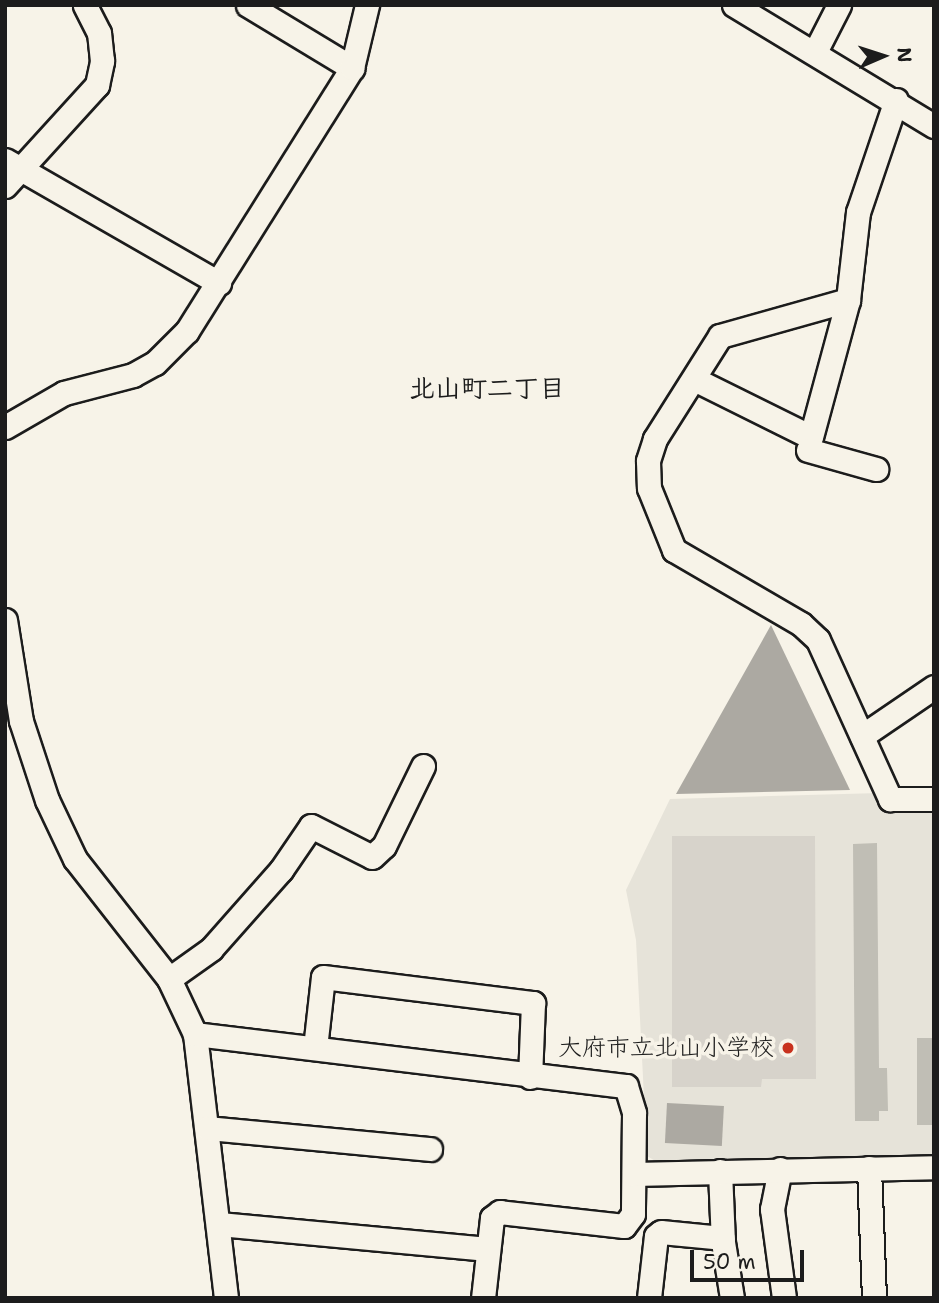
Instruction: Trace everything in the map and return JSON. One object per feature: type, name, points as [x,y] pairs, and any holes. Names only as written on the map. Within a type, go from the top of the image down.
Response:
[{"type":"street","points":[[85,5],[99,33],[103,61],[97,85],[11,172],[219,283]]},
{"type":"street","points":[[248,5],[352,68]]},
{"type":"street","points":[[5,427],[64,393],[133,375],[155,363],[187,331],[352,68],[367,5]]},
{"type":"street","points":[[734,5],[815,52],[849,77],[896,100],[934,125]]},
{"type":"street","points":[[815,52],[839,5]]},
{"type":"street","points":[[696,380],[811,437],[848,300],[858,212],[896,100]]},
{"type":"street","points":[[848,300],[732,330],[720,336],[696,380],[655,439],[648,461],[649,488],[674,550],[801,624],[818,640],[890,799],[934,799]]},
{"type":"street","points":[[808,450],[876,469]]},
{"type":"street","points":[[5,620],[21,721],[47,800],[87,877],[169,979],[195,1034],[226,1298]]},
{"type":"street","points":[[862,736],[934,687]]},
{"type":"street","points":[[169,979],[211,949],[281,870],[311,825],[372,857],[384,846],[423,766]]},
{"type":"street","points":[[315,1048],[323,977],[533,1003],[530,1077]]},
{"type":"street","points":[[195,1034],[530,1077],[626,1086],[634,1113],[633,1214],[624,1226],[500,1212],[492,1218],[483,1298]]},
{"type":"street","points":[[207,1128],[430,1149]]},
{"type":"street","points":[[634,1174],[934,1167]]},
{"type":"street","points":[[869,1168],[874,1298]]},
{"type":"street","points":[[780,1169],[772,1209],[784,1298]]},
{"type":"street","points":[[720,1171],[723,1238],[732,1298]]},
{"type":"street","points":[[219,1224],[488,1249]]},
{"type":"street","points":[[649,1298],[656,1236],[661,1232],[723,1238]]},
{"type":"shaded area","points":[[771,625],[850,790],[676,794]]},
{"type":"shaded area","name":"大府市立北山小学校","points":[[880,793],[934,805],[934,1160],[662,1165],[647,1156],[636,940],[626,890],[670,799]]},
{"type":"shaded area","points":[[672,836],[815,836],[816,1079],[762,1079],[761,1087],[672,1087]]},
{"type":"shaded area","points":[[667,1103],[724,1106],[722,1146],[665,1143]]},
{"type":"building","points":[[877,843],[879,1068],[887,1068],[888,1111],[879,1111],[879,1121],[855,1121],[853,844]]},
{"type":"building","points":[[917,1038],[934,1038],[934,1125],[917,1125]]},
{"type":"place","name":"大府市立北山小学校","points":[[788,1048]]},
{"type":"district","name":"北山町二丁目","points":[[487,388]]}]
